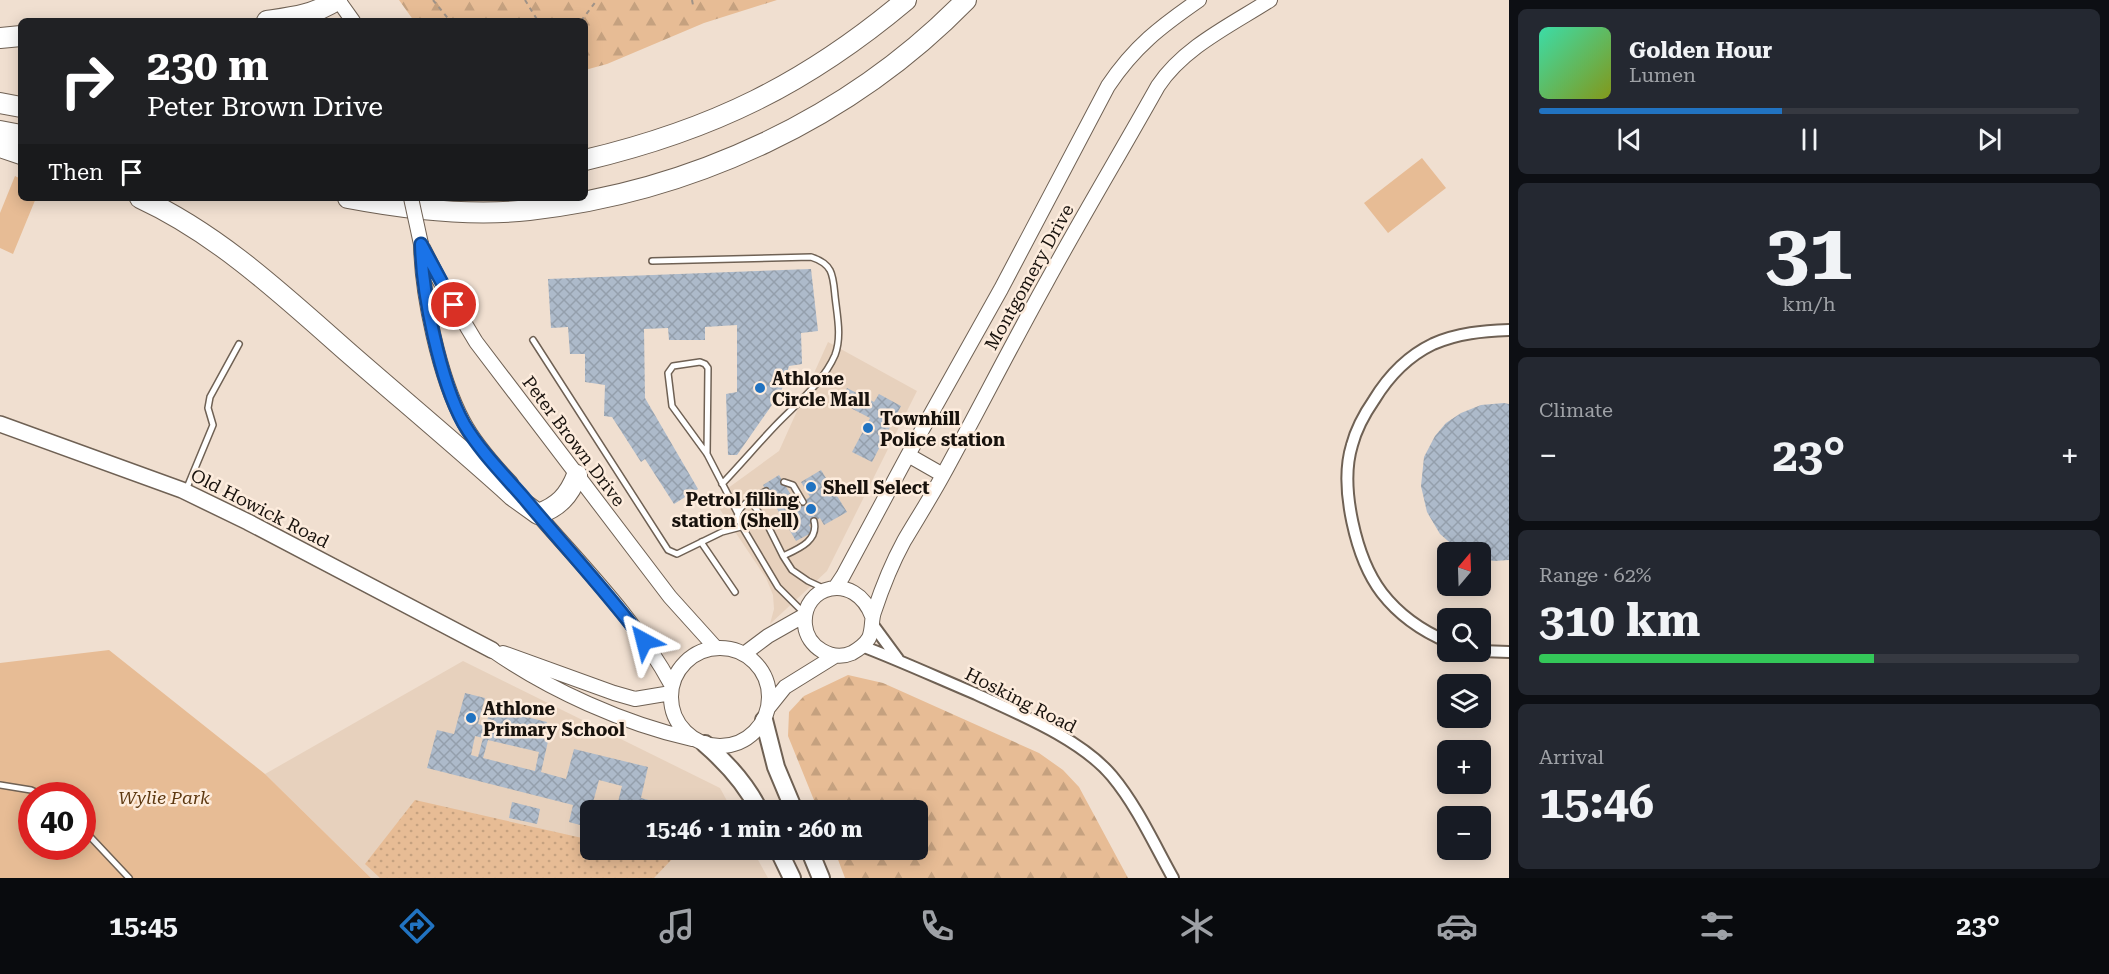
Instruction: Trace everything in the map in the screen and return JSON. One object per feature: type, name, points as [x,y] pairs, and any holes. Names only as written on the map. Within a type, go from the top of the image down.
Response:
[{"type":"highway","points":[[285,18],[321,10],[338,0]]},
{"type":"highway","points":[[588,159],[630,149],[699,127],[763,98],[817,67],[870,30],[906,0]]},
{"type":"highway","points":[[367,201],[412,208],[469,212],[527,210],[602,199],[732,158],[788,133],[837,104],[938,29],[966,0]]},
{"type":"highway","points":[[0,38],[18,36]]},
{"type":"highway","points":[[0,103],[18,106]]},
{"type":"highway","points":[[0,131],[18,134]]},
{"type":"highway","points":[[0,147],[18,153]]},
{"type":"highway","points":[[146,201],[196,227],[280,292],[513,496],[538,514],[562,501],[577,475]]},
{"type":"main road","name":"Old Howick Road","points":[[0,424],[185,492],[248,522],[492,650]]},
{"type":"main road","points":[[767,713],[776,767],[790,800]]},
{"type":"main road","points":[[700,742],[725,761],[754,800]]},
{"type":"main road","points":[[783,860],[792,878]]},
{"type":"main road","points":[[814,860],[821,878]]},
{"type":"street","points":[[338,0],[351,18]]},
{"type":"street","name":"Montgomery Drive","points":[[831,589],[849,567],[908,455],[1001,289],[1108,86],[1142,43],[1165,23],[1199,0]]},
{"type":"street","name":"Montgomery Drive","points":[[873,620],[881,591],[903,543],[943,475],[1050,275],[1163,78],[1169,69],[1188,53],[1270,0]]},
{"type":"street","name":"Peter Brown Drive","points":[[412,201],[421,244],[422,267],[434,332],[452,397],[464,424],[482,449],[610,597],[649,648],[671,689]]},
{"type":"street","name":"Peter Brown Drive","points":[[421,244],[442,287],[476,342],[670,597],[716,648]]},
{"type":"street","points":[[1437,637],[1399,612],[1381,591],[1359,548],[1349,507],[1348,474],[1352,445],[1368,409],[1382,387],[1403,364],[1432,345],[1468,332],[1509,330]]},
{"type":"street","points":[[908,455],[943,475]]},
{"type":"street","points":[[835,656],[815,646],[808,637],[805,614],[817,595],[831,589],[848,589],[859,594],[868,604],[873,620],[898,660]]},
{"type":"street","points":[[744,654],[768,636],[805,614]]},
{"type":"street","points":[[767,713],[770,691],[765,676],[756,663],[744,654],[730,649],[716,648],[701,652],[688,660],[678,671],[671,689],[671,707],[684,731],[700,742],[719,747],[733,745],[751,735],[767,713],[785,687],[835,656],[850,654],[862,646],[870,636],[873,620]]},
{"type":"street","name":"Hosking Road","points":[[862,646],[1023,716],[1091,756],[1112,776],[1132,805],[1173,878]]},
{"type":"street","name":"Old Howick Road","points":[[492,650],[635,699],[671,689]]},
{"type":"street","name":"Old Howick Road","points":[[492,650],[516,667],[625,719],[700,742]]},
{"type":"street","points":[[1491,651],[1509,652]]},
{"type":"lane","points":[[652,261],[811,257],[828,266],[833,277],[838,341],[835,355],[826,370],[796,406],[722,484]]},
{"type":"lane","points":[[533,340],[668,550],[677,554],[722,532],[741,527]]},
{"type":"lane","points":[[185,492],[213,425],[208,408],[210,397],[239,344]]},
{"type":"lane","points":[[707,454],[708,368],[700,362],[674,366],[668,373],[670,401],[707,454],[737,513],[741,527],[778,587],[805,614]]},
{"type":"lane","points":[[784,482],[793,485],[803,502]]},
{"type":"lane","points":[[737,513],[750,500],[766,491]]},
{"type":"lane","points":[[750,500],[768,526],[792,570],[808,581],[831,589]]},
{"type":"lane","points":[[783,556],[806,544],[812,538],[816,529],[814,521]]},
{"type":"lane","points":[[701,542],[735,592]]},
{"type":"lane","points":[[0,785],[18,788]]},
{"type":"lane","points":[[96,843],[129,878]]},
{"type":"path","points":[[433,0],[448,18]]},
{"type":"path","points":[[525,0],[536,18]]},
{"type":"path","points":[[583,18],[597,0]]},
{"type":"path","points":[[692,0],[693,5]]},
{"type":"shaded area","points":[[828,342],[917,391],[827,571],[770,624],[774,609],[773,595],[766,578],[713,499],[779,451]]},
{"type":"shaded area","name":"Athlone Primary School","points":[[463,661],[720,788],[727,800],[580,800],[580,860],[758,860],[768,878],[371,878],[265,774]]},
{"type":"green space","points":[[399,0],[777,0],[704,23],[607,64],[588,69],[588,18],[412,18]]},
{"type":"green space","points":[[1422,158],[1446,188],[1388,233],[1364,203]]},
{"type":"green space","points":[[15,176],[18,178],[18,201],[35,201],[13,254],[0,248],[0,213]]},
{"type":"green space","name":"Wylie Park","points":[[109,650],[265,774],[371,878],[0,878],[0,663]]},
{"type":"green space","points":[[848,675],[883,683],[1039,753],[1063,770],[1079,787],[1128,878],[845,878],[838,860],[928,860],[928,800],[814,800],[788,736],[789,712],[804,696]]},
{"type":"green space","points":[[415,800],[580,838],[580,860],[671,860],[654,878],[380,878],[365,864]]},
{"type":"building","name":"Athlone Circle Mall","points":[[811,269],[818,331],[801,333],[802,364],[789,366],[781,392],[737,455],[728,455],[726,394],[737,392],[737,325],[705,327],[705,340],[669,340],[668,328],[644,329],[645,398],[698,489],[674,504],[645,459],[641,462],[612,417],[604,416],[605,385],[585,382],[585,354],[570,354],[568,327],[551,328],[548,279]]},
{"type":"building","points":[[847,388],[874,402],[879,394],[901,406],[872,462],[852,452],[870,418],[839,402]]},
{"type":"building","points":[[1509,404],[1509,560],[1491,560],[1491,542],[1449,542],[1440,534],[1427,512],[1421,486],[1424,457],[1435,436],[1446,423],[1461,413],[1481,405]]},
{"type":"building","name":"Petrol filling station (Shell)","points":[[821,470],[847,512],[824,525],[820,518],[814,521],[809,525],[813,532],[796,541],[763,485],[779,475],[797,505],[810,497],[801,482]]},
{"type":"building","points":[[465,693],[485,698],[478,724],[486,726],[490,708],[547,722],[543,735],[549,737],[541,772],[566,779],[574,749],[648,767],[641,798],[649,800],[618,800],[622,786],[599,780],[594,800],[580,800],[580,825],[569,822],[573,805],[427,768],[437,730],[454,734]],"holes":[[[475,736],[483,738],[478,757],[471,755]],[[488,740],[539,752],[535,771],[483,758]]]},
{"type":"building","points":[[512,802],[540,809],[537,824],[509,818]]},
{"type":"place","name":"Athlone Circle Mall","points":[[760,388]]},
{"type":"place","name":"Townhill Police station","points":[[868,428]]},
{"type":"place","name":"Shell Select","points":[[811,487]]},
{"type":"place","name":"Petrol filling station (Shell)","points":[[811,509]]},
{"type":"place","name":"Athlone Primary School","points":[[471,718]]},
{"type":"route","points":[[454,305],[442,287],[421,244],[422,267],[434,332],[445,377],[464,424],[504,476],[603,588],[644,641]]}]
